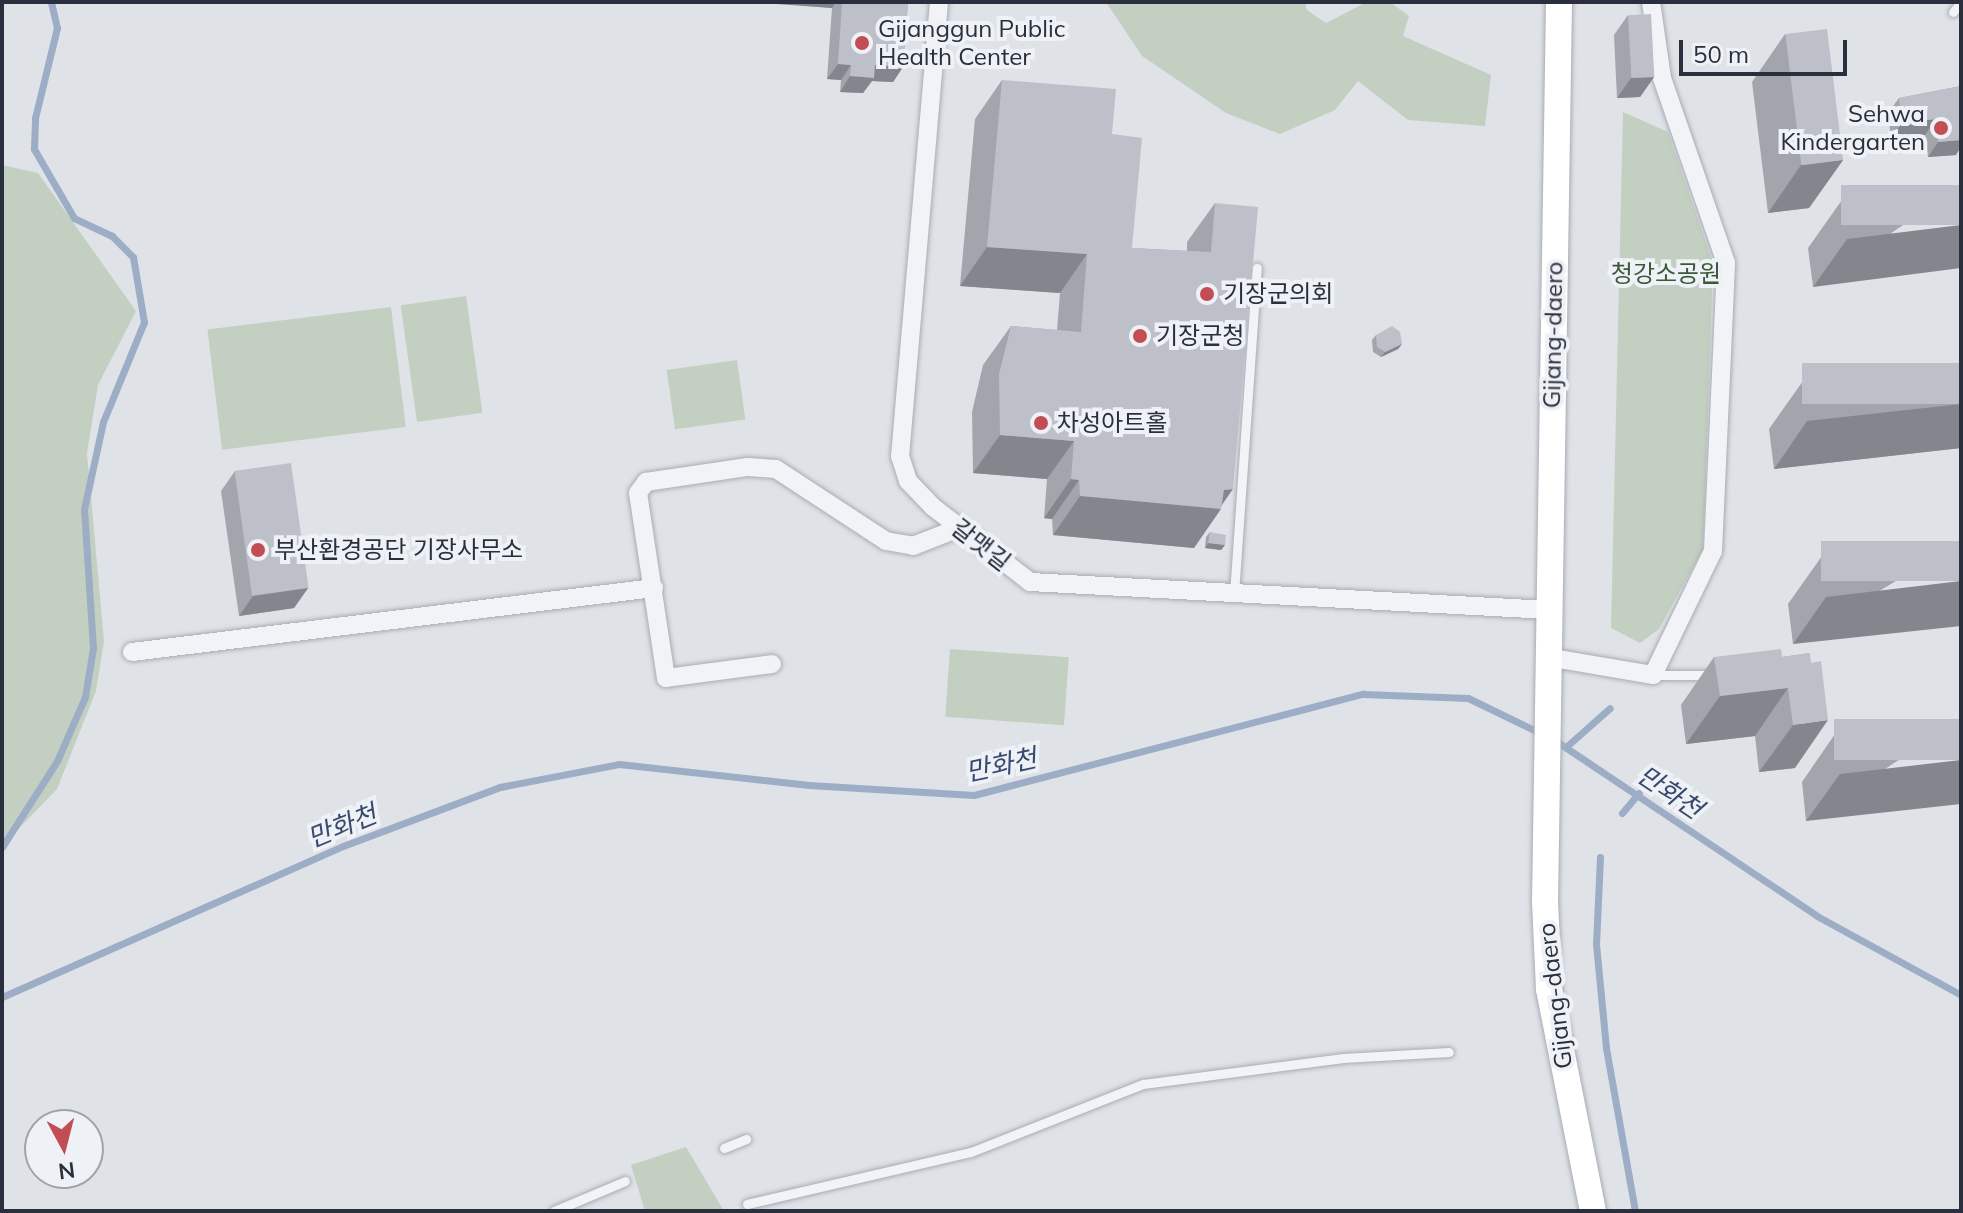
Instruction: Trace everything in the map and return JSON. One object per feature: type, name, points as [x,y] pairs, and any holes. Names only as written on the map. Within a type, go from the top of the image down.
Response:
[{"type":"main road","name":"Gijang-daero","points":[[1559,2],[1547,663],[1549,989],[1593,1211]]},
{"type":"street","name":"갈맷길","points":[[939,2],[900,456],[908,481],[959,528],[1030,582],[1548,610]]},
{"type":"street","points":[[1547,663],[1653,675],[1713,551],[1726,263],[1662,78],[1651,2]]},
{"type":"street","points":[[772,664],[666,678],[638,493],[655,477],[748,467],[776,469],[886,541],[913,546],[959,528]]},
{"type":"street","points":[[132,652],[654,588]]},
{"type":"lane","points":[[1953,12],[1961,2]]},
{"type":"lane","points":[[1234,594],[1257,268]]},
{"type":"lane","points":[[1653,675],[1676,679],[1730,673]]},
{"type":"lane","points":[[747,1204],[971,1152],[1143,1084],[1343,1058],[1449,1052]]},
{"type":"lane","points":[[724,1148],[746,1139]]},
{"type":"lane","points":[[554,1211],[625,1181]]},
{"type":"green space","points":[[1106,2],[1305,2],[1307,10],[1326,23],[1367,2],[1390,2],[1409,16],[1403,36],[1491,75],[1485,126],[1408,120],[1358,81],[1335,110],[1280,134],[1226,113],[1142,56]]},
{"type":"green space","name":"청강소공원","points":[[1623,112],[1668,132],[1713,263],[1703,549],[1659,629],[1640,643],[1611,628]]},
{"type":"green space","points":[[2,165],[38,173],[136,311],[98,385],[87,453],[104,641],[96,691],[57,789],[2,846]]},
{"type":"green space","points":[[466,296],[482,413],[417,422],[401,305]]},
{"type":"green space","points":[[391,307],[406,427],[222,450],[207,330]]},
{"type":"green space","points":[[737,360],[745,419],[675,429],[667,370]]},
{"type":"green space","points":[[950,649],[1069,657],[1064,725],[945,717]]},
{"type":"green space","points":[[686,1147],[724,1211],[645,1211],[631,1165]]},
{"type":"building","name":"Gijanggun Public Health Center","points":[[842,2],[908,2],[903,67],[875,65],[874,78],[850,76],[851,65],[838,64]]},
{"type":"building","points":[[1651,14],[1654,77],[1631,78],[1628,15]]},
{"type":"building","points":[[1827,29],[1843,160],[1801,165],[1785,34]]},
{"type":"building","name":"기장군청","points":[[1002,80],[1116,89],[1112,134],[1142,138],[1132,248],[1211,252],[1215,203],[1258,207],[1233,489],[1224,490],[1221,509],[1080,496],[1079,480],[1071,479],[1074,441],[1000,435],[999,374],[1011,326],[1081,332],[1087,254],[987,247]]},
{"type":"building","points":[[1961,86],[1961,140],[1938,142],[1936,119],[1902,123],[1899,98]]},
{"type":"building","points":[[1841,185],[1961,185],[1961,225],[1841,225]]},
{"type":"building","points":[[1392,326],[1400,332],[1402,344],[1385,352],[1377,347],[1376,335]]},
{"type":"building","points":[[1802,363],[1961,363],[1961,404],[1802,404]]},
{"type":"building","name":"부산환경공단 기장사무소","points":[[291,463],[309,588],[252,596],[235,471]]},
{"type":"building","points":[[1210,532],[1226,535],[1225,545],[1208,543]]},
{"type":"building","points":[[1821,541],[1961,541],[1961,581],[1821,581]]},
{"type":"building","points":[[1781,649],[1782,657],[1810,653],[1811,663],[1821,661],[1828,720],[1793,725],[1788,688],[1720,696],[1714,657]]},
{"type":"building","points":[[1834,719],[1961,719],[1961,760],[1834,760]]},
{"type":"waterway","points":[[2,847],[57,761],[85,697],[93,648],[84,509],[103,422],[144,322],[133,257],[112,236],[74,218],[34,149],[35,118],[57,28],[51,2]]},
{"type":"waterway","name":"만화천","points":[[2,997],[343,846],[500,787],[619,764],[809,785],[974,795],[1363,694],[1468,698],[1542,734]]},
{"type":"waterway","points":[[1567,746],[1610,708]]},
{"type":"waterway","name":"만화천","points":[[1553,739],[1817,916],[1961,995]]},
{"type":"waterway","points":[[1622,813],[1639,793]]},
{"type":"waterway","points":[[1600,857],[1596,944],[1606,1048],[1635,1211]]},
{"type":"place","name":"Gijanggun Public Health Center","points":[[862,43]]},
{"type":"place","name":"Sehwa Kindergarten","points":[[1941,128]]},
{"type":"place","name":"기장군의회","points":[[1207,294]]},
{"type":"place","name":"기장군청","points":[[1140,336]]},
{"type":"place","name":"차성아트홀","points":[[1041,423]]},
{"type":"place","name":"부산환경공단 기장사무소","points":[[258,550]]}]
